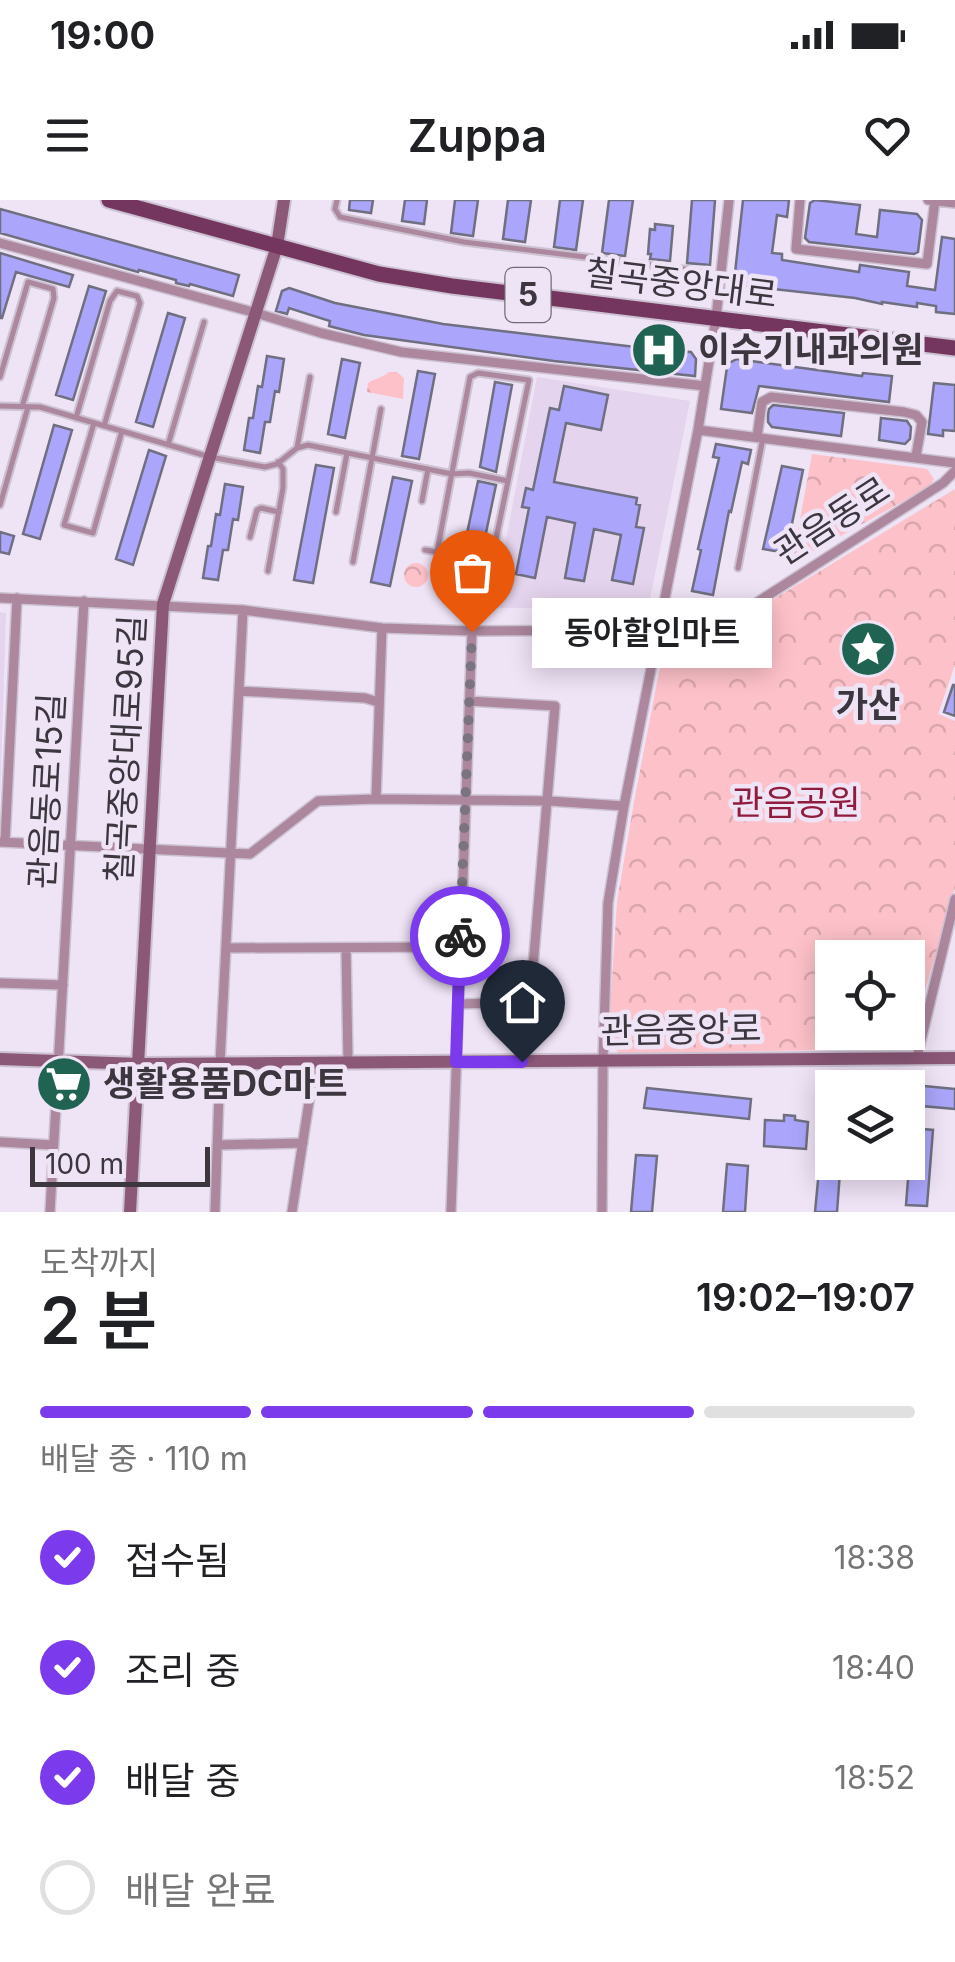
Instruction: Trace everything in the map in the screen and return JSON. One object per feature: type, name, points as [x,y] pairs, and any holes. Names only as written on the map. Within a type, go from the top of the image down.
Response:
[{"type":"main road","name":"칠곡중앙대로","points":[[109,200],[379,274],[955,348]]},
{"type":"main road","name":"칠곡중앙대로95길","points":[[130,1212],[163,604],[277,246],[284,200]]},
{"type":"main road","name":"관음중앙로","points":[[0,1058],[220,1064],[955,1058]]},
{"type":"street","points":[[602,1212],[608,903],[698,430],[729,200]]},
{"type":"street","points":[[800,200],[796,250],[927,264],[932,200],[955,203]]},
{"type":"street","points":[[0,243],[401,352],[705,386]]},
{"type":"street","points":[[760,438],[762,402],[771,396],[916,414],[922,422],[916,456]]},
{"type":"street","points":[[698,430],[955,463]]},
{"type":"street","name":"관음동로","points":[[0,598],[243,610],[382,628],[472,632],[714,630],[943,483],[955,471]]},
{"type":"street","points":[[17,598],[3,842],[250,854],[318,801],[549,801],[624,806]]},
{"type":"street","name":"관음동로15길","points":[[50,1212],[84,601]]},
{"type":"street","points":[[215,1212],[243,610]]},
{"type":"street","points":[[376,799],[382,628]]},
{"type":"street","points":[[451,1212],[472,632]]},
{"type":"street","points":[[238,691],[378,702]]},
{"type":"street","points":[[458,1004],[530,1002],[555,706],[470,701]]},
{"type":"street","points":[[918,1058],[955,899]]},
{"type":"street","points":[[226,948],[460,947]]},
{"type":"street","points":[[346,948],[348,1062]]},
{"type":"street","points":[[0,983],[63,984]]},
{"type":"street","points":[[292,1212],[315,1063]]},
{"type":"street","points":[[0,1142],[53,1145]]},
{"type":"street","points":[[217,1146],[303,1144]]},
{"type":"lane","points":[[337,200],[340,217],[464,242],[692,270],[719,288]]},
{"type":"lane","points":[[0,377],[28,282],[53,289],[54,298],[0,505]]},
{"type":"lane","points":[[76,418],[110,301],[116,291],[137,296],[140,304],[104,426]]},
{"type":"lane","points":[[168,445],[204,322]]},
{"type":"lane","points":[[425,550],[437,552],[470,377],[478,373],[529,380],[487,582]]},
{"type":"lane","points":[[297,448],[310,377]]},
{"type":"lane","points":[[0,406],[40,407],[210,457],[265,467],[308,445],[428,470],[508,481]]},
{"type":"lane","points":[[352,562],[381,408]]},
{"type":"lane","points":[[94,424],[64,525],[93,533],[122,432]]},
{"type":"lane","points":[[738,568],[760,438]]},
{"type":"lane","points":[[336,512],[347,453]]},
{"type":"lane","points":[[268,572],[283,488],[283,469],[278,462]]},
{"type":"lane","points":[[422,501],[428,470]]},
{"type":"lane","points":[[250,537],[257,510],[279,512]]},
{"type":"shaded area","points":[[537,377],[690,401],[648,609],[493,608]]},
{"type":"shaded area","points":[[0,612],[6,613],[0,798]]},
{"type":"green space","points":[[389,372],[404,378],[403,399],[367,392],[368,383]]},
{"type":"green space","points":[[812,454],[927,469],[934,479],[929,487],[792,563]]},
{"type":"green space","name":"관음공원","points":[[955,489],[955,665],[938,714],[955,721],[955,888],[925,991],[925,940],[815,940],[815,1050],[828,1050],[619,1053],[608,1041],[617,902],[664,646],[672,639],[718,633]]},
{"type":"green space","points":[[416,563],[428,575],[416,587],[404,575]]},
{"type":"building","points":[[350,200],[373,200],[371,213],[349,210]]},
{"type":"building","points":[[405,200],[427,200],[424,224],[402,221]]},
{"type":"building","points":[[455,200],[478,200],[473,236],[451,233]]},
{"type":"building","points":[[508,200],[531,200],[525,242],[503,239]]},
{"type":"building","points":[[560,200],[583,200],[576,250],[554,247]]},
{"type":"building","points":[[609,200],[633,200],[625,256],[602,253]]},
{"type":"building","points":[[692,200],[715,200],[710,265],[687,263]]},
{"type":"building","points":[[743,200],[789,200],[787,217],[777,215],[772,253],[782,254],[782,260],[859,272],[860,265],[909,272],[907,286],[935,290],[942,237],[955,239],[955,314],[936,312],[936,306],[917,303],[917,307],[882,304],[737,285],[734,282]]},
{"type":"building","points":[[815,200],[860,205],[856,234],[877,237],[880,210],[917,214],[922,220],[918,252],[809,242],[805,238],[810,203]]},
{"type":"building","points":[[0,209],[239,275],[233,296],[0,233]]},
{"type":"building","points":[[655,224],[673,226],[670,261],[650,259],[650,229],[655,230]]},
{"type":"building","points":[[0,253],[73,275],[69,287],[16,272],[0,318]]},
{"type":"building","points":[[89,286],[106,291],[73,400],[56,395]]},
{"type":"building","points":[[289,288],[335,303],[443,324],[691,352],[696,359],[695,376],[364,335],[329,326],[330,321],[289,308],[287,314],[276,311],[282,291]]},
{"type":"building","points":[[168,313],[185,318],[153,427],[136,422]]},
{"type":"building","points":[[267,356],[284,359],[279,392],[275,391],[270,422],[265,422],[260,453],[244,450]]},
{"type":"building","points":[[342,359],[360,363],[345,438],[328,434]]},
{"type":"building","points":[[737,359],[862,376],[892,376],[889,402],[759,386],[752,413],[721,409],[727,367]]},
{"type":"building","points":[[418,371],[435,374],[419,459],[402,456]]},
{"type":"building","points":[[495,382],[512,385],[496,472],[480,467]]},
{"type":"building","points":[[934,383],[955,385],[955,431],[943,430],[943,436],[928,434]]},
{"type":"building","points":[[564,386],[608,395],[601,430],[566,423],[554,482],[637,498],[636,504],[640,505],[636,527],[644,528],[633,584],[612,580],[621,535],[594,529],[584,581],[565,578],[575,523],[547,517],[535,578],[516,574],[529,508],[522,507],[526,488],[533,490],[550,408],[559,410]]},
{"type":"building","points":[[773,405],[844,413],[841,436],[772,427],[768,415]]},
{"type":"building","points":[[881,418],[907,421],[910,439],[905,444],[879,440]]},
{"type":"building","points":[[54,425],[72,430],[40,539],[23,534]]},
{"type":"building","points":[[716,444],[751,450],[748,464],[742,462],[729,511],[713,595],[692,591],[719,458],[713,457]]},
{"type":"building","points":[[149,450],[166,456],[133,565],[116,559]]},
{"type":"building","points":[[316,465],[334,468],[313,583],[294,580]]},
{"type":"building","points":[[782,466],[803,470],[786,553],[763,549]]},
{"type":"building","points":[[393,477],[412,481],[390,586],[371,582]]},
{"type":"building","points":[[478,481],[496,485],[474,590],[456,586]]},
{"type":"building","points":[[225,484],[243,487],[238,520],[233,519],[218,580],[203,578],[208,546],[216,514],[220,515]]},
{"type":"building","points":[[0,532],[14,536],[9,554],[0,552]]},
{"type":"building","points":[[955,685],[955,716],[944,712]]},
{"type":"building","points":[[925,1086],[955,1089],[955,1109],[925,1106]]},
{"type":"building","points":[[647,1088],[751,1099],[749,1119],[644,1108]]},
{"type":"building","points":[[784,1115],[808,1122],[806,1149],[764,1146],[765,1120],[784,1121]]},
{"type":"building","points":[[925,1129],[933,1130],[927,1206],[906,1205],[908,1180],[925,1180]]},
{"type":"building","points":[[636,1155],[657,1156],[652,1212],[631,1212]]},
{"type":"building","points":[[727,1164],[748,1166],[745,1212],[723,1212]]},
{"type":"building","points":[[818,1180],[839,1180],[837,1212],[815,1212]]},
{"type":"way so far","points":[[460,936],[472,632]]},
{"type":"place","name":"이수기내과의원","points":[[659,350]]},
{"type":"place","name":"동아할인마트","points":[[472,632]]},
{"type":"place","name":"가산","points":[[868,649]]},
{"type":"place","name":"생활용품DC마트","points":[[64,1084]]},
{"type":"route","points":[[460,936],[456,1062],[522,1062]]}]
